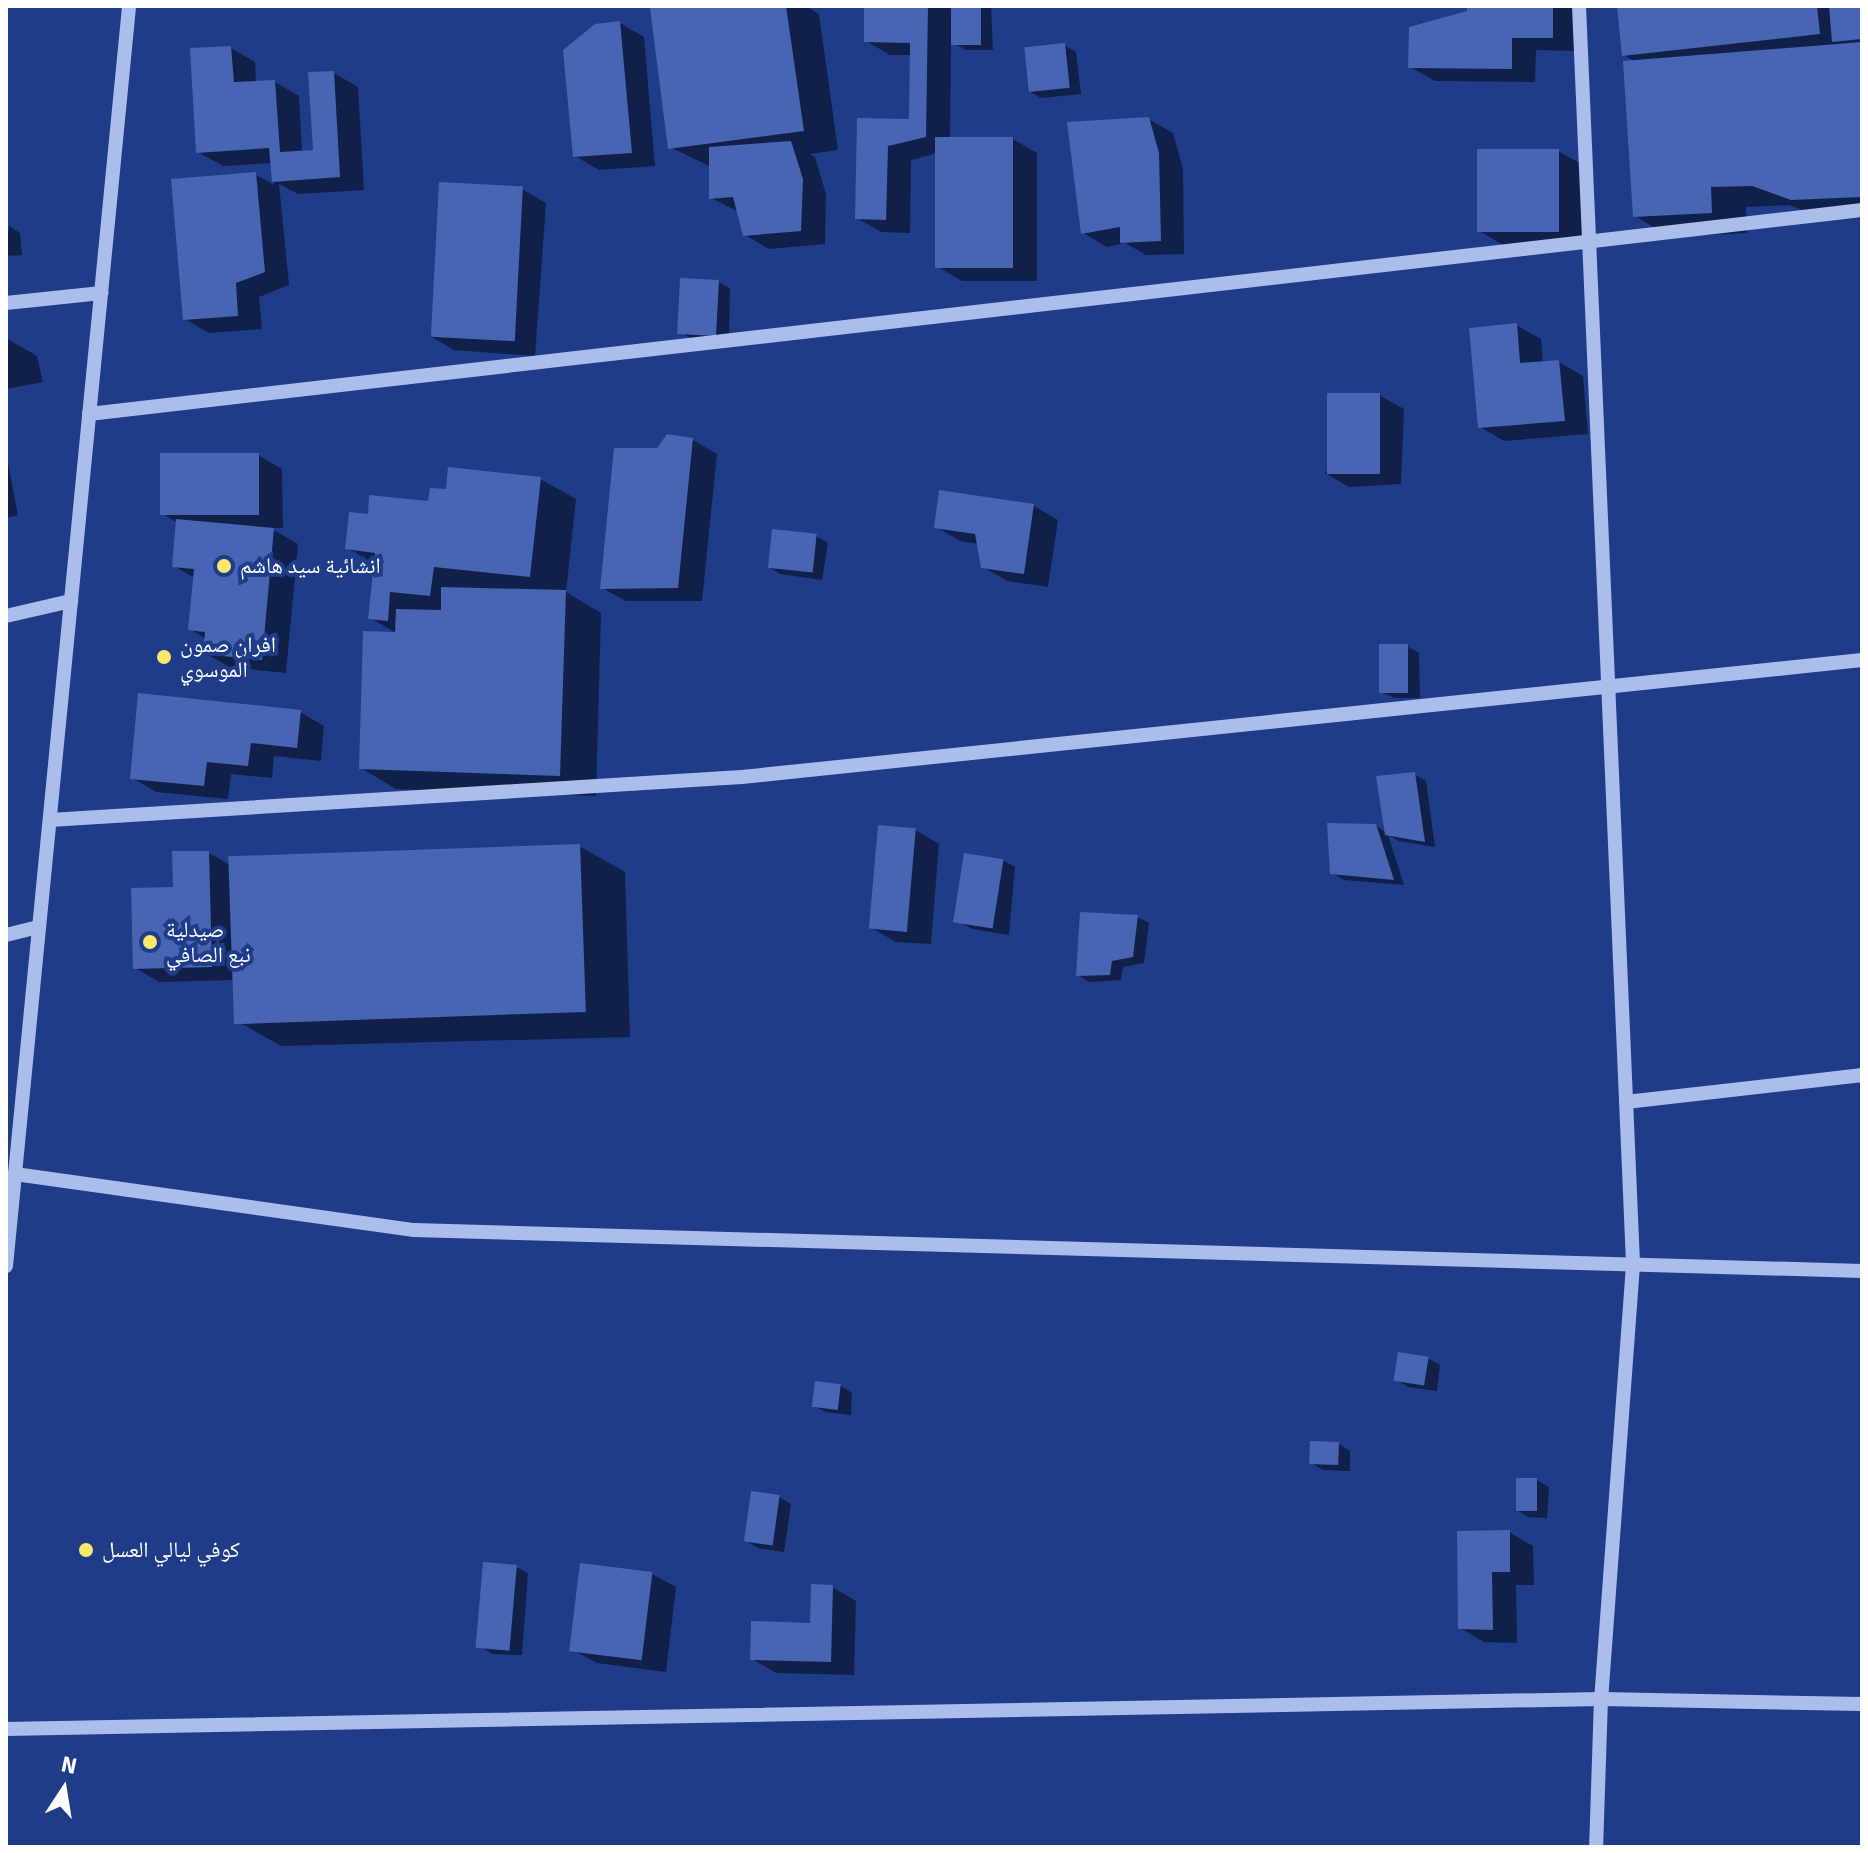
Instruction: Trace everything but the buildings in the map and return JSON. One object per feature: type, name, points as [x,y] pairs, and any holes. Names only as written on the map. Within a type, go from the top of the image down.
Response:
[{"type":"street","points":[[6,1266],[129,6]]},
{"type":"street","points":[[1579,6],[1633,1265],[1601,1699],[1596,1847]]},
{"type":"street","points":[[89,414],[1862,210]]},
{"type":"street","points":[[6,303],[101,293]]},
{"type":"street","points":[[6,616],[71,601]]},
{"type":"street","points":[[50,820],[742,777],[1862,660]]},
{"type":"street","points":[[6,935],[39,927]]},
{"type":"street","points":[[1626,1102],[1862,1075]]},
{"type":"street","points":[[15,1174],[414,1230],[1862,1271]]},
{"type":"street","points":[[6,1729],[1601,1699],[1862,1704]]},
{"type":"place","name":"انشائية سيد هاشم","points":[[224,566]]},
{"type":"place","name":"افران صمون الموسوي","points":[[164,657]]},
{"type":"place","name":"صيدلية نبع الصافي","points":[[150,942]]},
{"type":"place","name":"كوفي ليالي العسل","points":[[86,1550]]}]
